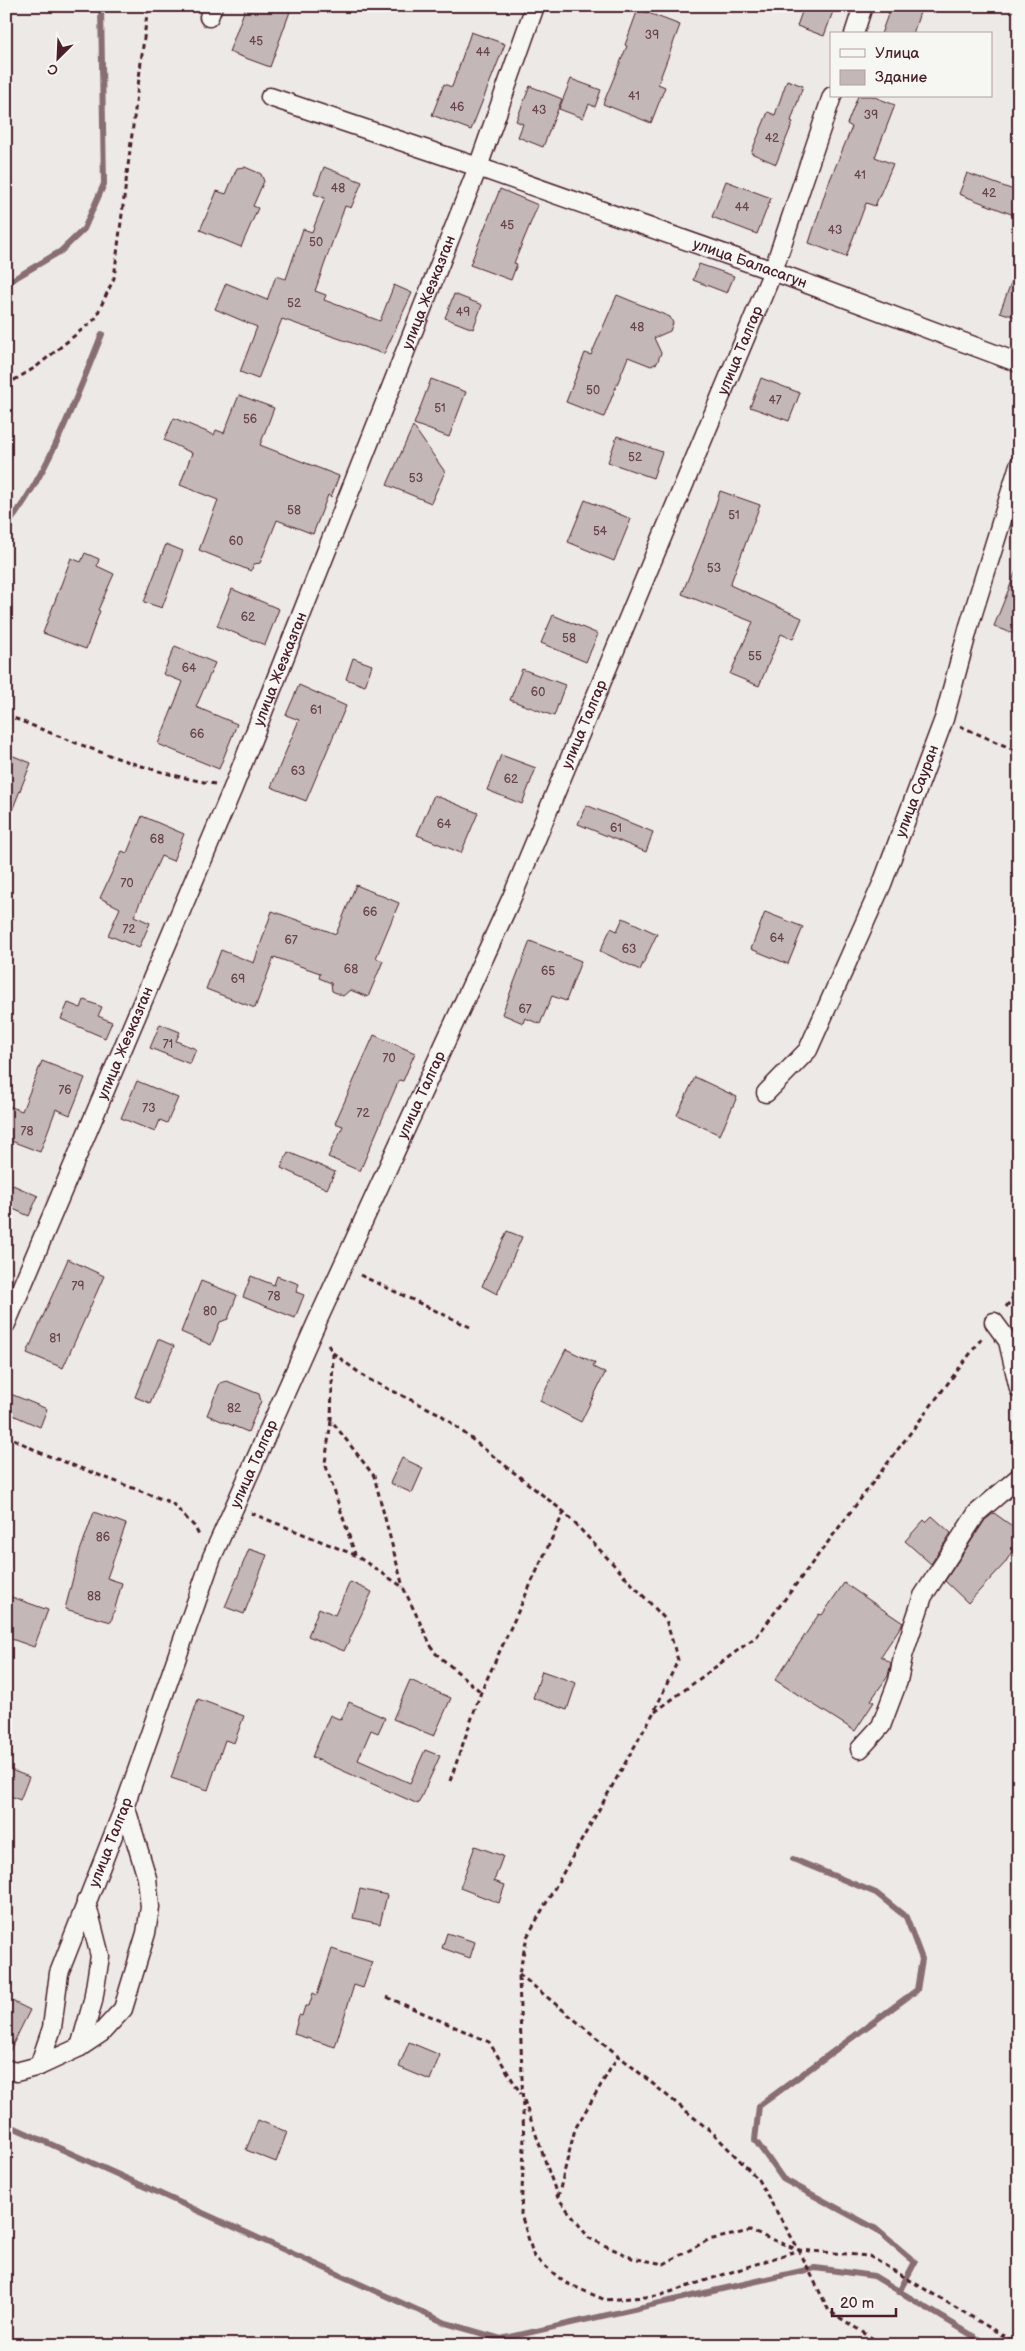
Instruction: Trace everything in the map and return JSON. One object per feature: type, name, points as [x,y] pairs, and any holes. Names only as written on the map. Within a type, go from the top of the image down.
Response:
[{"type":"street","name":"улица Жезказган","points":[[6,1324],[233,788],[478,167],[535,6]]},
{"type":"street","points":[[855,32],[863,6]]},
{"type":"street","name":"улица Баласагун","points":[[270,97],[478,167],[773,271],[1019,363]]},
{"type":"street","name":"улица Талгар","points":[[40,2066],[52,2028],[59,1973],[125,1805],[212,1556],[512,897],[773,271],[831,98]]},
{"type":"street","name":"улица Сауран","points":[[766,1093],[808,1050],[882,884],[944,720],[969,626],[1019,465]]},
{"type":"street","points":[[994,1322],[1008,1341],[1019,1389]]},
{"type":"street","points":[[860,1749],[881,1726],[898,1681],[923,1596],[977,1513],[1019,1477]]},
{"type":"street","points":[[6,2069],[16,2072],[40,2066],[80,2047],[101,2034],[123,2009],[146,1933],[150,1908],[147,1878],[125,1805]]},
{"type":"street","points":[[80,2047],[94,2001],[100,1956],[86,1901]]},
{"type":"path","points":[[6,385],[36,367],[95,319],[114,278],[148,6]]},
{"type":"path","points":[[6,715],[123,762],[180,778],[233,788]]},
{"type":"path","points":[[944,720],[1019,752]]},
{"type":"path","points":[[342,1267],[470,1327]]},
{"type":"path","points":[[654,1712],[756,1636],[1019,1289]]},
{"type":"path","points":[[316,1324],[334,1353],[366,1378],[440,1414],[564,1512],[666,1620],[678,1660],[654,1712],[527,1937],[519,1974],[522,2096],[521,2214],[534,2257],[564,2282],[605,2300],[658,2296],[798,2250]]},
{"type":"path","points":[[334,1353],[331,1420],[325,1463],[355,1555]]},
{"type":"path","points":[[331,1420],[374,1476],[403,1587],[434,1652],[482,1692]]},
{"type":"path","points":[[6,1435],[42,1453],[172,1503],[194,1526],[212,1556]]},
{"type":"path","points":[[234,1506],[355,1555],[403,1587]]},
{"type":"path","points":[[450,1781],[482,1692],[564,1512]]},
{"type":"path","points":[[519,1974],[714,2134],[757,2178],[798,2250],[829,2311],[883,2345]]},
{"type":"path","points":[[387,1997],[489,2042],[522,2096],[558,2198],[589,2238],[632,2258],[664,2264],[708,2240],[750,2231],[798,2250],[869,2256],[1019,2345]]},
{"type":"path","points":[[558,2198],[575,2129],[618,2056]]},
{"type":"building","points":[[246,6],[292,6],[270,67],[229,52]]},
{"type":"building","points":[[804,6],[835,6],[824,36],[797,26]]},
{"type":"building","points":[[891,6],[922,6],[914,32],[882,32]]},
{"type":"building","points":[[638,9],[680,25],[658,84],[665,87],[651,123],[603,104],[627,46],[625,45]]},
{"type":"building","points":[[471,32],[505,44],[471,130],[432,115],[444,84],[452,87]]},
{"type":"building","points":[[571,79],[601,90],[595,107],[589,104],[583,118],[559,109]]},
{"type":"building","points":[[787,80],[803,86],[791,121],[793,122],[776,164],[751,153],[768,112],[775,115]]},
{"type":"building","points":[[530,86],[562,99],[543,147],[518,137],[523,124],[516,121]]},
{"type":"building","points":[[857,98],[877,98],[895,105],[875,157],[893,164],[875,206],[866,203],[846,257],[809,243],[827,187],[852,127],[847,124]]},
{"type":"building","points":[[245,167],[261,174],[264,181],[253,206],[258,208],[241,247],[200,230],[217,191],[226,194],[237,168]]},
{"type":"building","points":[[324,167],[362,182],[351,208],[345,206],[315,291],[326,295],[324,300],[380,321],[394,285],[412,293],[384,354],[282,319],[258,379],[240,372],[257,327],[215,309],[226,283],[267,300],[276,276],[286,279],[303,229],[312,232],[325,198],[314,194]]},
{"type":"building","points":[[967,173],[1019,192],[1019,217],[959,194]]},
{"type":"building","points":[[726,181],[771,198],[757,234],[712,217]]},
{"type":"building","points":[[500,189],[538,205],[514,263],[517,264],[511,280],[470,265]]},
{"type":"building","points":[[699,264],[734,276],[727,293],[693,280]]},
{"type":"building","points":[[1017,267],[1019,268],[1019,318],[1000,312]]},
{"type":"building","points":[[454,294],[482,305],[473,329],[445,318]]},
{"type":"building","points":[[617,295],[670,317],[673,323],[670,331],[654,338],[661,353],[657,363],[651,366],[628,357],[604,417],[566,402],[585,353],[591,355]]},
{"type":"building","points":[[761,378],[800,393],[789,421],[750,407]]},
{"type":"building","points":[[431,379],[466,392],[449,437],[414,424]]},
{"type":"building","points":[[239,395],[274,408],[260,445],[339,476],[331,497],[328,495],[313,534],[277,520],[260,563],[254,564],[251,571],[199,550],[218,500],[180,485],[192,453],[164,440],[174,418],[214,435],[216,430],[224,433]]},
{"type":"building","points":[[413,426],[445,472],[431,503],[387,485]]},
{"type":"building","points":[[617,436],[662,452],[653,478],[608,462]]},
{"type":"building","points":[[720,491],[760,505],[730,585],[802,618],[793,639],[781,634],[759,686],[730,674],[753,622],[682,594],[709,526]]},
{"type":"building","points":[[585,500],[631,519],[614,561],[568,542]]},
{"type":"building","points":[[166,544],[183,551],[162,608],[144,602]]},
{"type":"building","points":[[85,553],[99,559],[97,566],[114,574],[98,610],[100,611],[86,649],[43,633],[71,558],[81,562]]},
{"type":"building","points":[[1019,566],[1019,636],[994,626]]},
{"type":"building","points":[[232,589],[279,609],[265,645],[217,626]]},
{"type":"building","points":[[553,615],[598,634],[586,662],[541,643]]},
{"type":"building","points":[[175,646],[215,663],[196,707],[237,724],[219,769],[158,744],[183,682],[163,674]]},
{"type":"building","points":[[353,658],[372,665],[365,686],[346,679]]},
{"type":"building","points":[[522,669],[565,685],[554,716],[510,700]]},
{"type":"building","points":[[299,685],[346,706],[306,801],[271,787],[299,720],[286,715]]},
{"type":"building","points":[[6,753],[31,763],[7,823],[6,823]]},
{"type":"building","points":[[501,755],[536,768],[522,804],[487,790]]},
{"type":"building","points":[[434,795],[478,813],[461,853],[417,835]]},
{"type":"building","points":[[586,805],[653,832],[646,852],[578,824]]},
{"type":"building","points":[[142,816],[184,834],[173,861],[161,856],[134,916],[150,923],[139,948],[108,935],[120,908],[100,898],[122,851],[127,853]]},
{"type":"building","points":[[356,885],[399,903],[376,958],[383,961],[368,997],[350,990],[343,996],[332,991],[331,983],[319,978],[320,973],[274,957],[255,1008],[206,989],[221,950],[254,963],[272,911],[336,934]]},
{"type":"building","points":[[765,912],[803,927],[788,964],[751,949]]},
{"type":"building","points":[[623,918],[657,934],[640,970],[600,951],[611,928],[617,931]]},
{"type":"building","points":[[530,941],[581,961],[566,1001],[552,996],[540,1024],[525,1018],[523,1023],[502,1014]]},
{"type":"building","points":[[84,1000],[102,1007],[98,1016],[112,1022],[105,1038],[61,1019],[68,1003],[81,1008]]},
{"type":"building","points":[[160,1024],[180,1032],[176,1041],[196,1049],[190,1064],[150,1048]]},
{"type":"building","points":[[374,1035],[415,1053],[403,1081],[399,1080],[360,1171],[328,1157],[343,1126],[335,1123]]},
{"type":"building","points":[[42,1061],[85,1078],[70,1115],[56,1109],[40,1152],[6,1139],[6,1105],[22,1111]]},
{"type":"building","points":[[695,1077],[737,1097],[720,1135],[677,1115]]},
{"type":"building","points":[[137,1081],[178,1098],[167,1123],[160,1120],[155,1132],[121,1118]]},
{"type":"building","points":[[288,1152],[335,1172],[327,1189],[281,1168]]},
{"type":"building","points":[[6,1182],[38,1196],[29,1216],[6,1206]]},
{"type":"building","points":[[507,1231],[522,1237],[497,1294],[482,1286]]},
{"type":"building","points":[[68,1259],[104,1276],[63,1368],[27,1353]]},
{"type":"building","points":[[251,1276],[274,1285],[277,1276],[299,1284],[296,1292],[304,1295],[295,1318],[243,1297]]},
{"type":"building","points":[[201,1281],[237,1295],[228,1319],[220,1322],[211,1345],[181,1332]]},
{"type":"building","points":[[158,1339],[174,1346],[150,1403],[135,1397]]},
{"type":"building","points":[[566,1349],[595,1363],[593,1367],[605,1373],[581,1422],[540,1401]]},
{"type":"building","points":[[227,1381],[259,1394],[261,1401],[248,1432],[207,1415],[220,1383]]},
{"type":"building","points":[[6,1392],[47,1409],[40,1427],[6,1412]]},
{"type":"building","points":[[402,1458],[423,1468],[412,1493],[390,1483]]},
{"type":"building","points":[[94,1512],[126,1524],[107,1578],[122,1583],[111,1622],[65,1609],[80,1551]]},
{"type":"building","points":[[994,1513],[1019,1531],[1019,1540],[1005,1563],[968,1603],[945,1581],[985,1520]]},
{"type":"building","points":[[932,1516],[951,1533],[931,1564],[905,1541],[924,1520],[926,1522]]},
{"type":"building","points":[[249,1549],[267,1555],[244,1614],[225,1607]]},
{"type":"building","points":[[350,1582],[372,1592],[344,1651],[308,1636],[319,1608],[335,1615]]},
{"type":"building","points":[[844,1583],[903,1623],[881,1656],[891,1663],[888,1676],[871,1700],[874,1702],[855,1731],[775,1680],[819,1614],[822,1615]]},
{"type":"building","points":[[6,1595],[48,1610],[34,1647],[6,1637]]},
{"type":"building","points":[[542,1671],[576,1683],[567,1710],[533,1698]]},
{"type":"building","points":[[410,1680],[451,1698],[434,1736],[393,1719]]},
{"type":"building","points":[[198,1699],[244,1716],[234,1743],[225,1740],[208,1790],[171,1778]]},
{"type":"building","points":[[349,1702],[385,1718],[378,1733],[371,1730],[358,1760],[410,1783],[425,1750],[440,1756],[418,1804],[312,1757],[330,1715],[341,1720]]},
{"type":"building","points":[[6,1768],[29,1777],[20,1800],[6,1794]]},
{"type":"building","points":[[475,1846],[503,1856],[494,1881],[505,1885],[499,1903],[460,1888]]},
{"type":"building","points":[[360,1889],[387,1895],[380,1924],[353,1918]]},
{"type":"building","points":[[447,1933],[475,1942],[470,1958],[442,1948]]},
{"type":"building","points":[[332,1949],[372,1962],[363,1988],[354,1985],[335,2047],[294,2034],[299,2015],[302,2016],[305,2006],[309,2006],[313,1993],[317,1995]]},
{"type":"building","points":[[6,1998],[30,2010],[6,2058]]},
{"type":"building","points":[[409,2042],[440,2055],[430,2080],[399,2067]]},
{"type":"building","points":[[258,2120],[287,2132],[276,2162],[246,2150]]},
{"type":"waterway","points":[[6,281],[12,280],[61,251],[84,229],[104,184],[101,6]]},
{"type":"waterway","points":[[6,527],[21,506],[48,459],[72,409],[102,334]]},
{"type":"waterway","points":[[793,1859],[876,1893],[906,1917],[922,1959],[917,1990],[759,2106],[755,2140],[783,2179],[876,2229],[915,2262],[899,2292]]},
{"type":"waterway","points":[[6,2124],[446,2323],[501,2339],[815,2268],[874,2276],[988,2345]]}]
